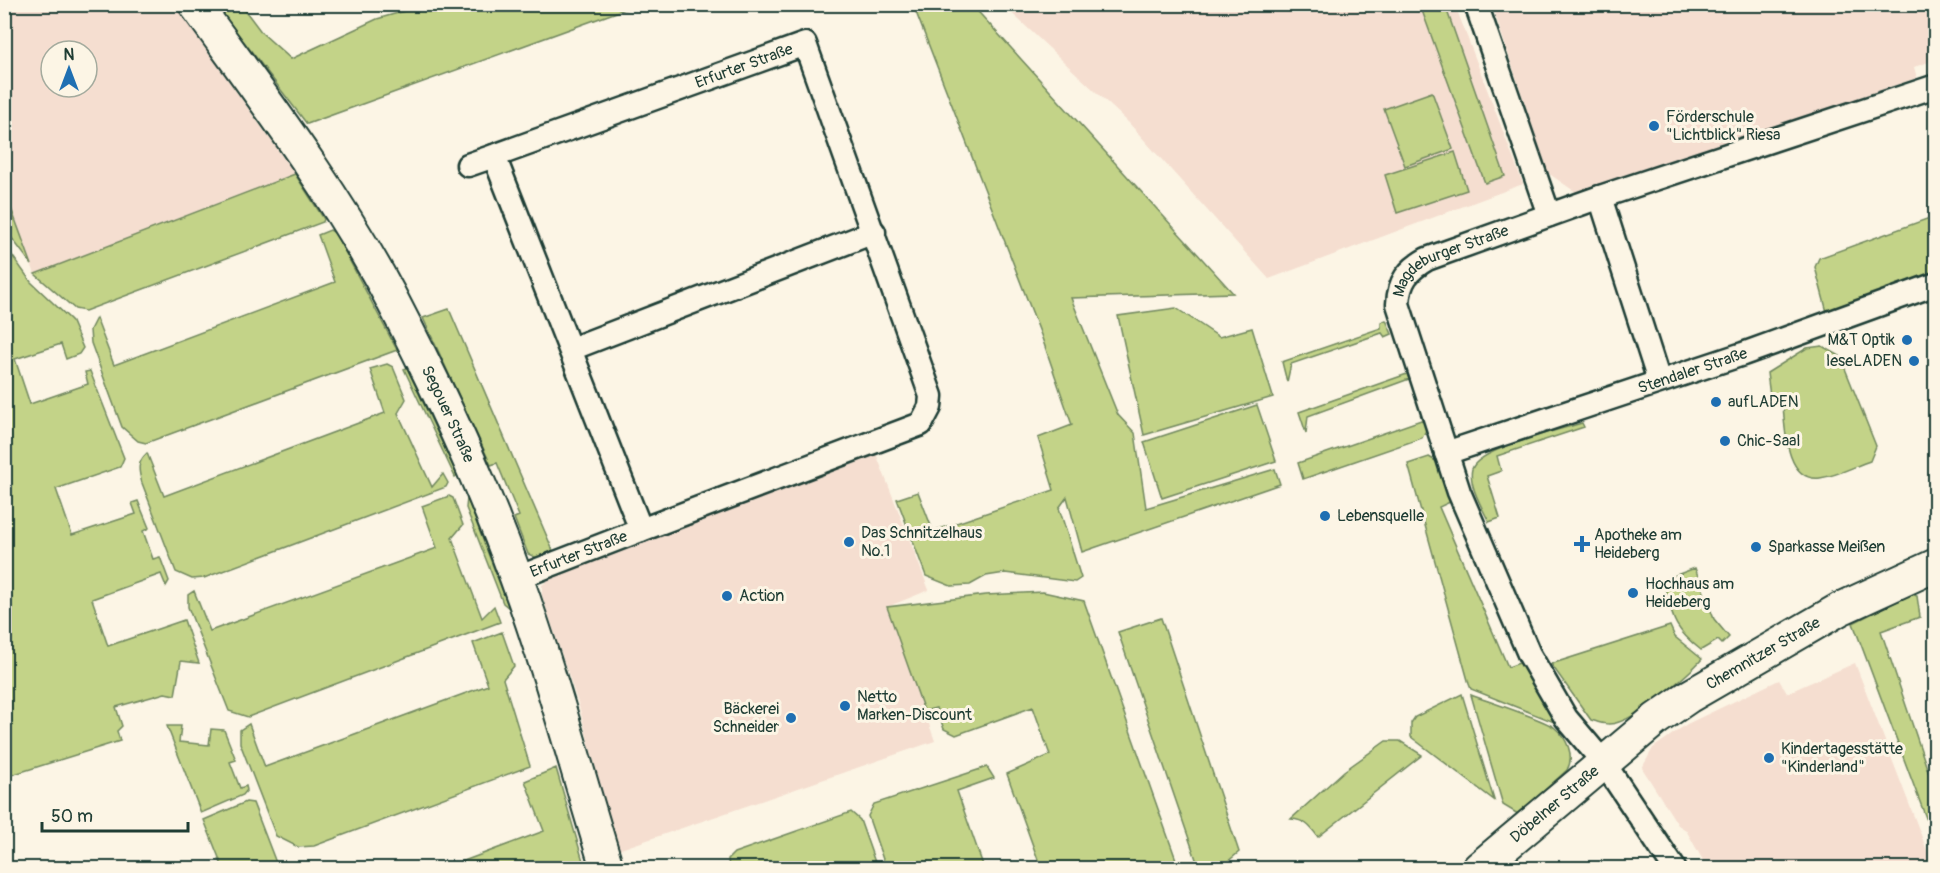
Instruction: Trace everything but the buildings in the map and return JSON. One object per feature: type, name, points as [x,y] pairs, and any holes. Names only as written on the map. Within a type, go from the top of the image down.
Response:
[{"type":"street","name":"Segouer Straße","points":[[195,4],[343,215],[388,292],[478,480],[517,578],[607,868]]},
{"type":"street","points":[[1476,4],[1549,215]]},
{"type":"street","name":"Erfurter Straße","points":[[468,165],[805,44],[931,396],[930,407],[921,424],[517,578]]},
{"type":"street","name":"Magdeburger Straße","points":[[1444,447],[1398,304],[1398,289],[1412,267],[1427,259],[1600,197],[1935,86]]},
{"type":"street","name":"Erfurter Straße","points":[[494,156],[641,530]]},
{"type":"street","points":[[1600,197],[1659,381]]},
{"type":"street","points":[[571,349],[873,232]]},
{"type":"street","name":"Stendaler Straße","points":[[1444,447],[1659,381],[1935,284]]},
{"type":"street","points":[[1444,447],[1471,522],[1529,654],[1566,718],[1604,763],[1674,868]]},
{"type":"street","name":"Chemnitzer Straße","points":[[1604,763],[1656,719],[1688,697],[1840,609],[1935,565]]},
{"type":"street","name":"Döbelner Straße","points":[[1479,868],[1604,763]]},
{"type":"shaded area","points":[[5,5],[175,5],[295,174],[35,274],[5,192]]},
{"type":"shaded area","points":[[1003,5],[1455,5],[1523,184],[1269,279],[1128,122]]},
{"type":"shaded area","name":"Förderschule \"Lichtblick\" Riesa","points":[[1492,5],[1923,5],[1935,35],[1935,60],[1914,67],[1917,78],[1577,193],[1548,173]]},
{"type":"shaded area","points":[[875,451],[929,590],[887,607],[935,741],[618,850],[578,703],[542,596],[542,585],[553,576]]},
{"type":"shaded area","name":"Kindertagesstätte \"Kinderland\"","points":[[1855,663],[1928,853],[1928,867],[1704,868],[1705,864],[1686,830],[1678,825],[1642,768],[1653,748],[1687,724],[1779,680],[1787,693]]},
{"type":"green space","points":[[920,4],[972,5],[1233,293],[1071,298],[1118,415],[1135,433],[1146,508],[1275,469],[1280,484],[1082,552],[1067,497],[1059,508],[1081,578],[1075,582],[1005,573],[986,576],[970,585],[951,586],[926,576],[897,499],[918,492],[933,531],[1054,490],[1038,438],[1072,425],[1041,335],[914,7]]},
{"type":"green space","points":[[216,5],[241,5],[262,33],[291,59],[377,19],[426,5],[636,5],[307,124]]},
{"type":"green space","points":[[1420,5],[1445,5],[1505,176],[1485,183]]},
{"type":"green space","points":[[1432,92],[1453,149],[1405,166],[1384,109]]},
{"type":"green space","points":[[1455,152],[1467,190],[1397,213],[1385,175]]},
{"type":"green space","points":[[295,174],[324,219],[323,222],[85,311],[75,309],[35,274]]},
{"type":"green space","points":[[5,192],[32,265],[5,229]]},
{"type":"green space","points":[[1935,216],[1935,275],[1827,312],[1815,267],[1819,258]]},
{"type":"green space","points":[[330,230],[335,233],[397,350],[146,443],[138,441],[122,427],[91,343],[90,330],[96,318],[114,365],[335,282],[318,235]]},
{"type":"green space","points":[[4,244],[31,282],[71,320],[83,348],[79,354],[66,359],[61,344],[15,359],[30,404],[88,384],[85,372],[90,371],[124,458],[120,467],[56,489],[72,535],[136,514],[132,503],[138,501],[149,528],[143,531],[153,559],[160,557],[169,581],[166,586],[161,574],[92,599],[108,646],[184,620],[199,663],[181,661],[175,695],[165,693],[116,707],[122,726],[117,731],[120,741],[5,777]]},
{"type":"green space","points":[[1176,308],[1219,337],[1252,328],[1273,397],[1144,435],[1118,316]]},
{"type":"green space","points":[[449,309],[554,553],[537,558],[528,554],[514,518],[519,516],[497,463],[491,465],[423,318]]},
{"type":"green space","points":[[1386,320],[1392,334],[1385,337],[1382,333],[1291,364],[1287,382],[1282,362],[1381,328],[1381,322]]},
{"type":"green space","points":[[1822,346],[1840,356],[1876,446],[1870,461],[1820,478],[1808,477],[1793,462],[1786,439],[1783,405],[1770,396],[1767,373],[1807,348]]},
{"type":"green space","points":[[387,364],[393,367],[406,399],[398,413],[432,487],[443,474],[448,483],[446,487],[204,578],[192,579],[176,572],[139,470],[140,463],[147,453],[164,496],[385,413],[370,369]]},
{"type":"green space","points":[[407,368],[457,475],[455,477],[404,369]]},
{"type":"green space","points":[[1407,374],[1409,379],[1308,416],[1306,433],[1299,412]]},
{"type":"green space","points":[[1257,405],[1276,461],[1162,498],[1144,442]]},
{"type":"green space","points":[[1424,419],[1426,430],[1422,438],[1303,479],[1298,463]]},
{"type":"green space","points":[[1582,423],[1584,427],[1497,456],[1501,471],[1487,476],[1500,518],[1489,522],[1472,482],[1472,469],[1478,461],[1504,447]]},
{"type":"green space","points":[[1429,457],[1439,463],[1452,501],[1439,507],[1508,667],[1522,662],[1538,694],[1557,720],[1554,722],[1471,689],[1408,464]]},
{"type":"green space","points":[[449,496],[453,498],[463,525],[452,538],[482,618],[494,606],[500,622],[248,717],[229,711],[188,607],[188,595],[194,591],[210,631],[437,548],[422,506]]},
{"type":"green space","points":[[467,498],[509,608],[503,603],[466,508]]},
{"type":"green space","points":[[1695,568],[1714,619],[1729,637],[1722,644],[1718,640],[1701,650],[1678,627],[1671,612],[1663,580]]},
{"type":"green space","points":[[1043,592],[1084,601],[1179,868],[1041,868],[1007,774],[1050,755],[1033,707],[956,735],[944,729],[936,708],[924,711],[887,607],[986,595]]},
{"type":"green space","points":[[1911,594],[1917,596],[1920,617],[1881,631],[1935,792],[1935,842],[1853,623]]},
{"type":"green space","points":[[1161,618],[1239,852],[1220,868],[1199,868],[1118,632]]},
{"type":"green space","points":[[1670,626],[1675,637],[1702,659],[1650,704],[1628,718],[1612,724],[1591,720],[1551,664]]},
{"type":"green space","points":[[502,632],[514,666],[503,679],[530,766],[314,846],[298,847],[276,836],[240,743],[240,730],[249,724],[265,767],[488,685],[473,643]]},
{"type":"green space","points":[[1462,694],[1494,800],[1411,737],[1411,723],[1415,717]]},
{"type":"green space","points":[[1471,695],[1549,725],[1559,732],[1566,742],[1570,753],[1567,770],[1518,814],[1503,805]]},
{"type":"green space","points":[[167,726],[181,726],[179,742],[209,745],[211,729],[224,730],[236,760],[230,762],[240,788],[246,786],[247,790],[243,795],[201,813]]},
{"type":"green space","points":[[1386,741],[1400,741],[1422,755],[1318,837],[1307,824],[1291,819],[1344,771]]},
{"type":"green space","points":[[987,767],[994,778],[957,791],[984,868],[886,868],[868,816],[874,804]]},
{"type":"green space","points":[[556,768],[585,868],[445,868],[544,831],[525,781]]},
{"type":"green space","points":[[246,802],[253,803],[278,868],[223,868],[204,820]]},
{"type":"green space","points":[[851,812],[860,820],[877,868],[729,868],[728,859],[734,853]]},
{"type":"place","name":"Förderschule \"Lichtblick\" Riesa","points":[[1654,126]]},
{"type":"place","name":"M&T Optik","points":[[1907,340]]},
{"type":"place","name":"leseLADEN","points":[[1914,361]]},
{"type":"place","name":"aufLADEN","points":[[1716,402]]},
{"type":"place","name":"Chic-Saal","points":[[1725,441]]},
{"type":"place","name":"Lebensquelle","points":[[1325,516]]},
{"type":"place","name":"Das Schnitzelhaus No.1","points":[[849,542]]},
{"type":"place","name":"Apotheke am Heideberg","points":[[1582,544]]},
{"type":"place","name":"Sparkasse Meißen","points":[[1756,547]]},
{"type":"place","name":"Hochhaus am Heideberg","points":[[1633,593]]},
{"type":"place","name":"Action","points":[[727,596]]},
{"type":"place","name":"Netto Marken-Discount","points":[[845,706]]},
{"type":"place","name":"Bäckerei Schneider","points":[[791,718]]},
{"type":"place","name":"Kindertagesstätte \"Kinderland\"","points":[[1769,758]]}]
